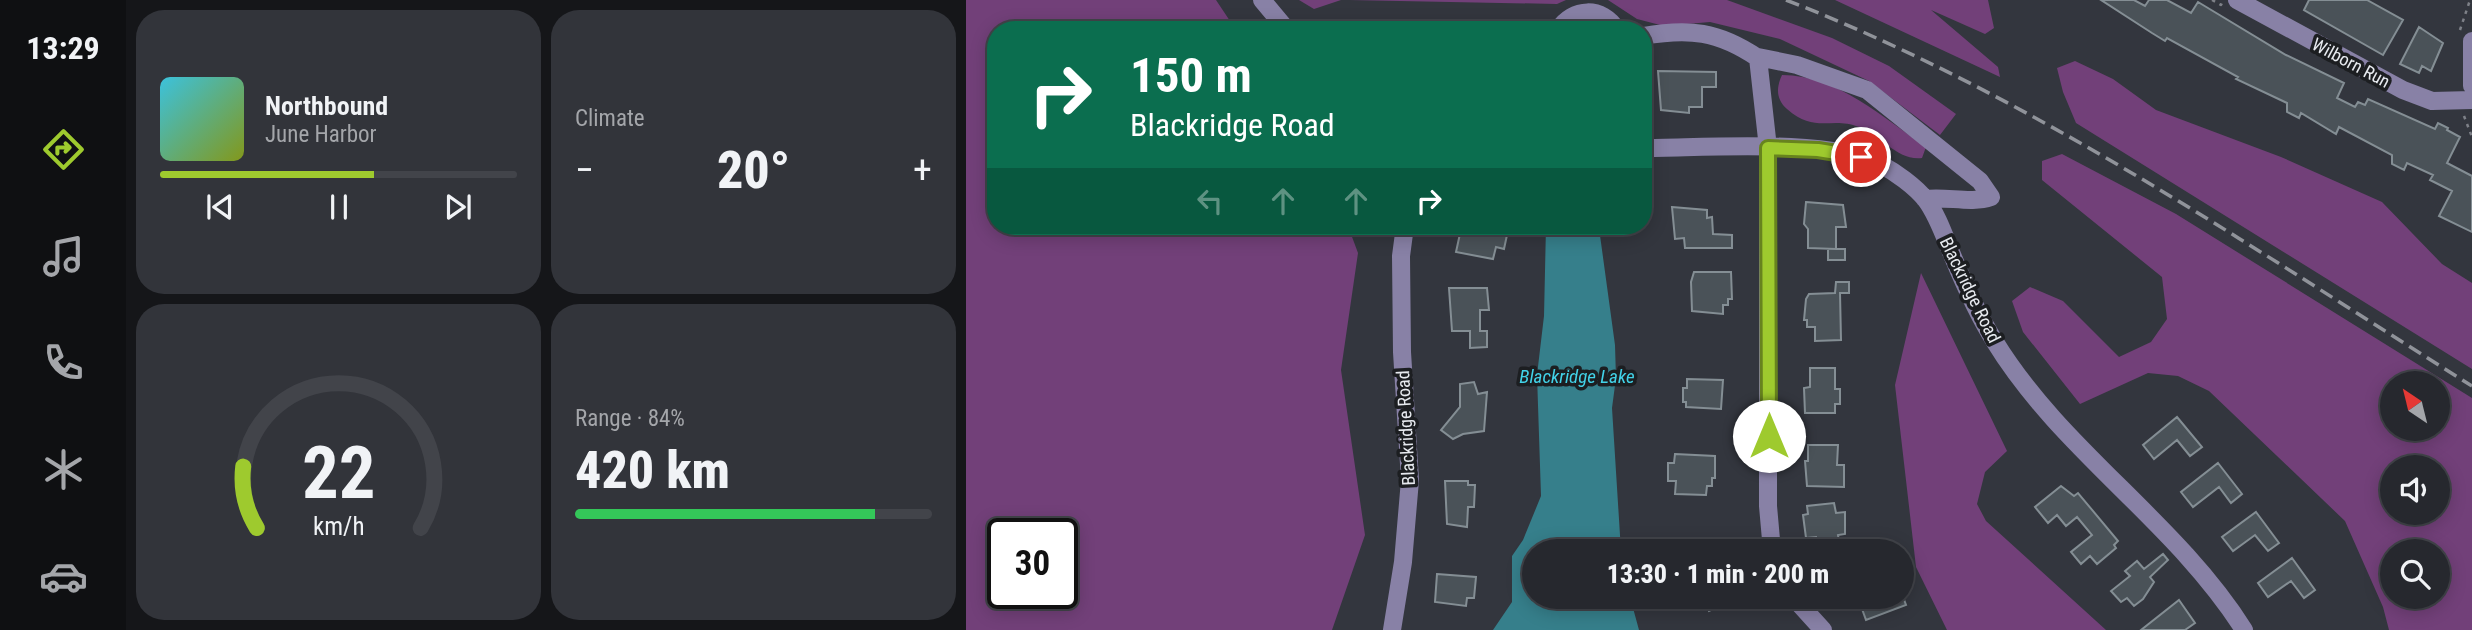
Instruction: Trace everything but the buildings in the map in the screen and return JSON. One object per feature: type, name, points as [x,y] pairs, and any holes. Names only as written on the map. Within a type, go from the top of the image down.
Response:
[{"type":"street","points":[[1262,0],[1280,21]]},
{"type":"street","name":"Wilborn Run","points":[[2237,0],[2403,90],[2432,101],[2472,100]]},
{"type":"street","points":[[1566,21],[1569,17],[1584,12],[1600,14],[1607,21]]},
{"type":"street","points":[[1652,35],[1695,30],[1716,36],[1758,57],[1797,65],[1867,90],[1980,181],[1991,197],[1981,200],[1944,196],[1925,200]]},
{"type":"street","points":[[2472,41],[2472,86]]},
{"type":"street","points":[[1758,57],[1768,148],[1768,506],[1771,539]]},
{"type":"street","name":"Blackridge Road","points":[[1652,148],[1818,150],[1861,157],[1896,175],[1925,200],[1973,302],[2009,363],[2054,418],[2163,531],[2216,591],[2244,630]]},
{"type":"street","name":"Blackridge Road","points":[[1392,630],[1403,562],[1410,480],[1402,352],[1401,256],[1404,235]]},
{"type":"street","points":[[1804,609],[1823,630]]},
{"type":"path","points":[[2212,0],[2221,5],[2224,0]]},
{"type":"shaded area","points":[[966,0],[1216,0],[1230,21],[987,21],[987,235],[1351,235],[1358,253],[1341,370],[1365,535],[1332,630],[966,630]]},
{"type":"shaded area","points":[[1299,0],[1341,0],[1314,9]]},
{"type":"shaded area","points":[[1349,0],[1566,0],[1557,4]]},
{"type":"shaded area","points":[[1608,0],[1727,0],[1832,38],[1889,66],[1956,114],[1940,135],[1869,81],[1780,39],[1710,22],[1664,26],[1637,19]]},
{"type":"shaded area","points":[[1835,0],[1988,0],[1994,28],[1985,34],[1931,10],[1998,67],[2000,77]]},
{"type":"shaded area","points":[[2075,61],[2113,79],[2156,110],[2281,157],[2382,202],[2442,264],[2472,283],[2472,369],[2076,123],[2063,92],[2057,68]]},
{"type":"shaded area","points":[[1782,75],[1822,82],[1859,100],[1926,147],[1922,158],[1905,156],[1859,127],[1840,123],[1815,123],[1797,116],[1783,105],[1779,97]]},
{"type":"shaded area","points":[[2062,154],[2176,214],[2429,371],[2380,371],[2380,441],[2450,441],[2450,384],[2472,398],[2472,630],[2389,630],[2384,609],[2450,609],[2450,539],[2380,539],[2380,600],[2345,521],[2209,391],[2178,376],[2148,373],[2080,404],[2023,332],[2012,301],[2030,287],[2063,301],[2119,357],[2151,342],[2167,319],[2162,277],[2042,180],[2042,161]]},
{"type":"shaded area","points":[[1921,273],[2007,451],[1985,472],[1977,504],[1986,521],[2106,630],[1947,630],[1916,567],[1895,385]]},
{"type":"water","name":"Blackridge Lake","points":[[1546,235],[1600,235],[1615,345],[1616,378],[1612,408],[1620,539],[1523,539],[1541,496],[1537,375],[1544,316]]},
{"type":"water","name":"Blackridge Lake","points":[[1522,541],[1522,609],[1633,609],[1639,630],[1493,630],[1512,602],[1512,556]]},
{"type":"railway","points":[[1786,0],[1877,38],[2052,127],[2138,176],[2472,386]]},
{"type":"route","points":[[1769,436],[1768,148],[1818,150],[1861,157]]}]
